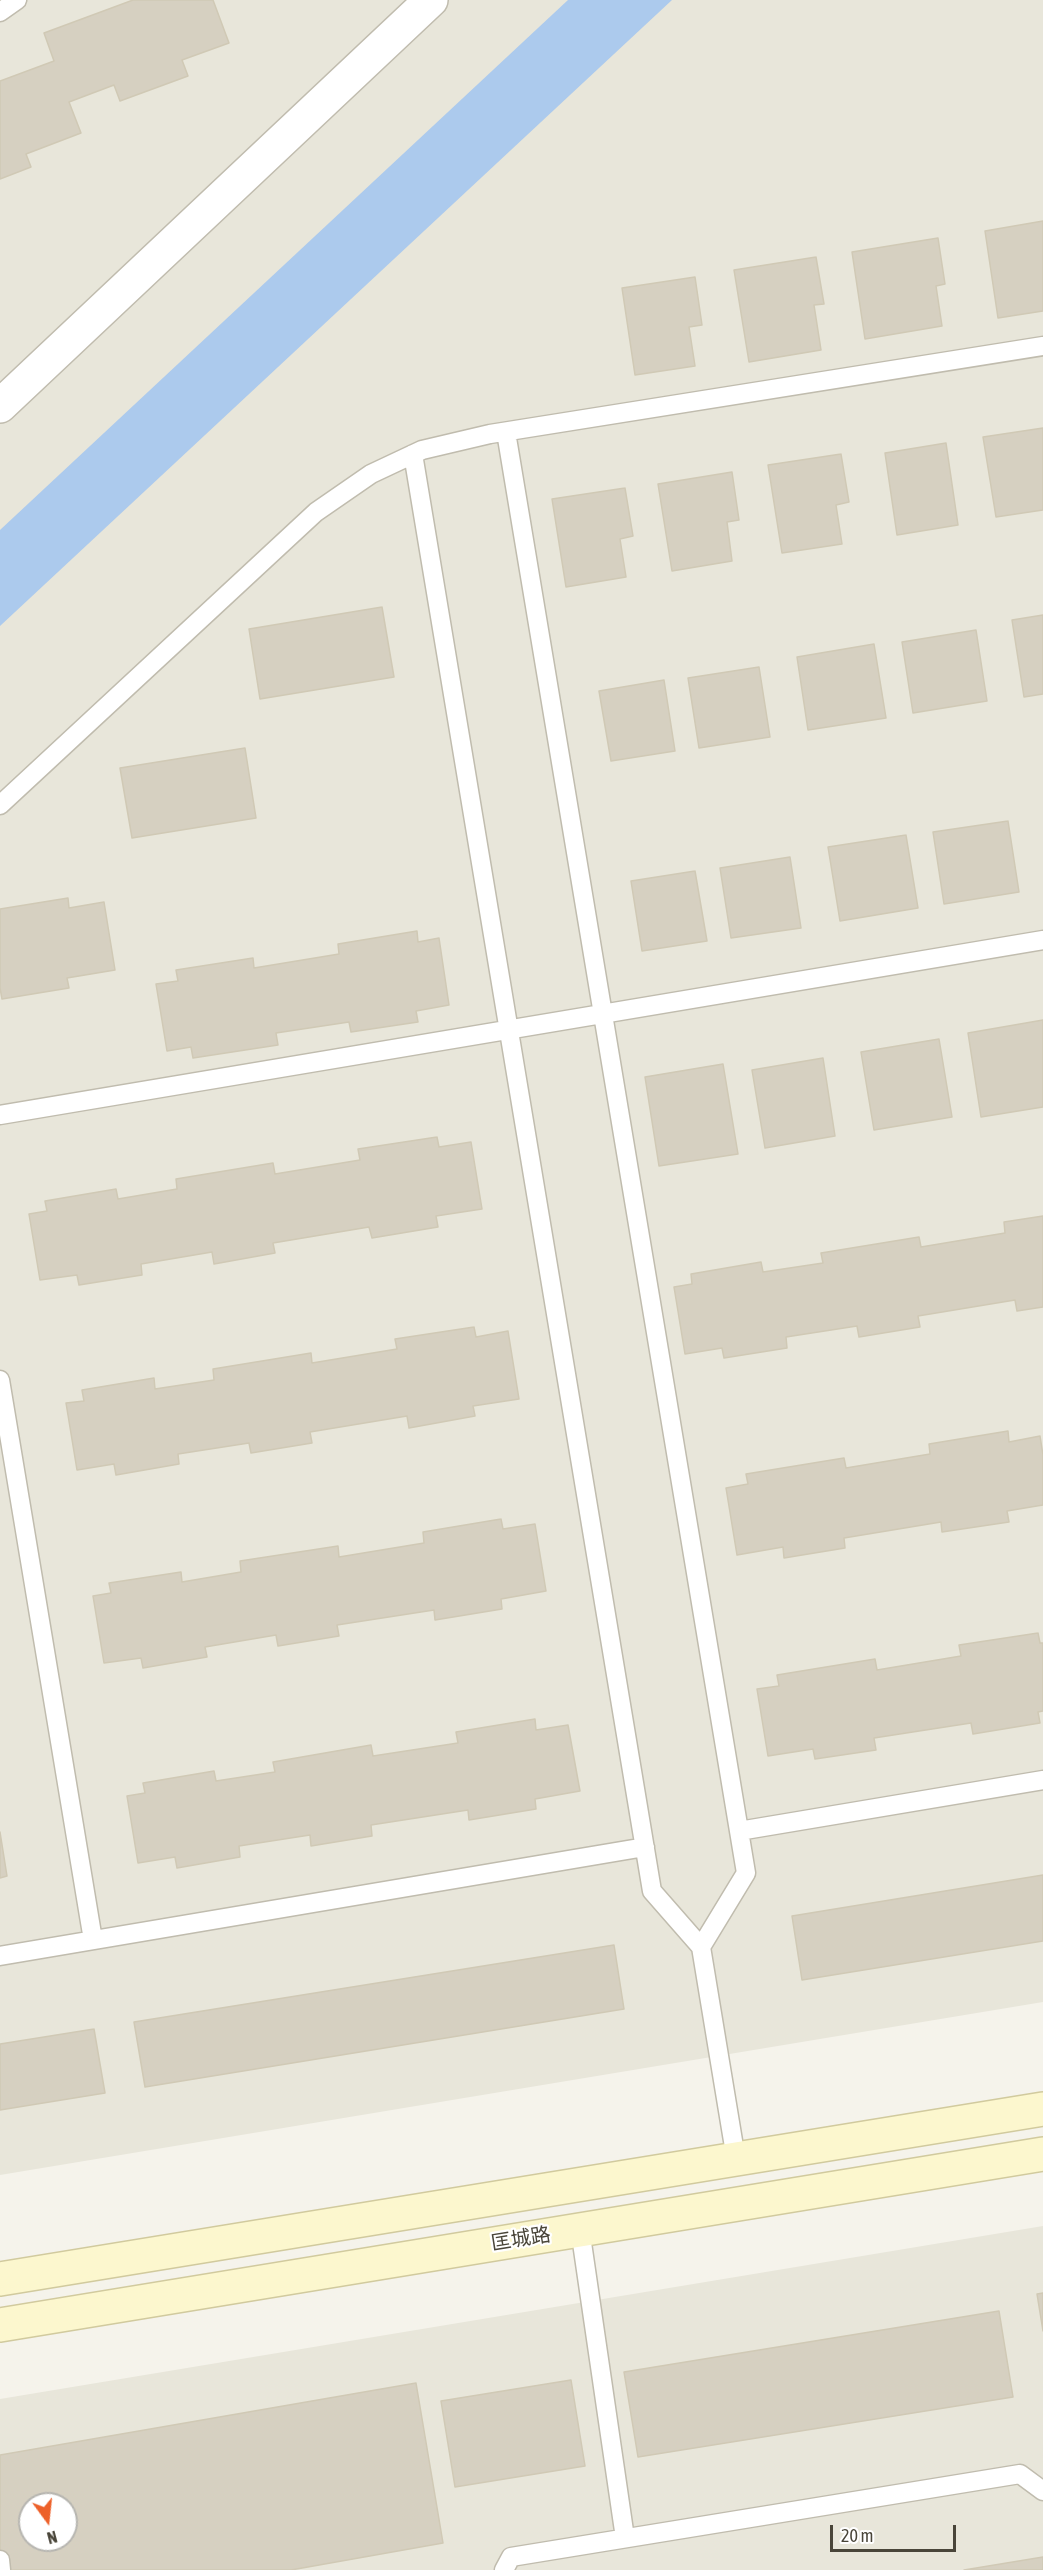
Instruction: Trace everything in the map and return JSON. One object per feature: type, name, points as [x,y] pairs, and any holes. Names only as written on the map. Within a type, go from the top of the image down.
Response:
[{"type":"main road","points":[[0,2279],[1043,2109]]},
{"type":"main road","name":"匡城路","points":[[0,2325],[1043,2154]]},
{"type":"street","points":[[0,406],[431,0]]},
{"type":"lane","points":[[0,12],[17,0]]},
{"type":"lane","points":[[0,805],[316,512],[371,474],[422,450],[506,432],[1043,346]]},
{"type":"lane","points":[[506,432],[746,1873],[701,1947]]},
{"type":"lane","points":[[413,454],[652,1891],[701,1947],[736,2159]]},
{"type":"lane","points":[[0,1115],[1043,940]]},
{"type":"lane","points":[[0,1380],[93,1940]]},
{"type":"lane","points":[[739,1831],[1043,1780]]},
{"type":"lane","points":[[0,1956],[645,1847]]},
{"type":"lane","points":[[580,2229],[626,2538]]},
{"type":"lane","points":[[504,2570],[511,2556],[1020,2474],[1043,2491]]},
{"type":"lane","points":[[0,2560],[1,2570]]},
{"type":"shaded area","points":[[0,0],[1043,0],[1043,2002],[0,2175]]},
{"type":"shaded area","points":[[1043,2226],[1043,2570],[0,2570],[0,2399]]},
{"type":"water","points":[[568,0],[672,0],[0,626],[0,530]]},
{"type":"building","points":[[133,0],[213,0],[229,43],[182,60],[188,76],[120,101],[114,85],[69,102],[81,133],[26,154],[31,167],[0,179],[0,81],[54,61],[44,33]]},
{"type":"building","points":[[1043,221],[1043,311],[998,318],[985,231]]},
{"type":"building","points":[[938,238],[945,284],[936,286],[942,326],[865,339],[852,252]]},
{"type":"building","points":[[816,257],[824,304],[814,305],[821,350],[749,362],[734,270]]},
{"type":"building","points":[[695,277],[702,325],[689,327],[695,366],[635,375],[622,288]]},
{"type":"building","points":[[1043,428],[1043,510],[996,517],[983,437]]},
{"type":"building","points":[[946,443],[958,525],[897,535],[885,453]]},
{"type":"building","points":[[841,454],[849,502],[836,505],[842,544],[782,553],[768,465]]},
{"type":"building","points":[[732,472],[739,520],[727,522],[732,561],[672,571],[658,484]]},
{"type":"building","points":[[625,488],[633,536],[620,539],[626,577],[566,587],[552,499]]},
{"type":"building","points":[[382,607],[394,677],[260,699],[249,629]]},
{"type":"building","points":[[1043,615],[1043,694],[1024,697],[1012,620]]},
{"type":"building","points":[[976,630],[987,701],[913,713],[902,642]]},
{"type":"building","points":[[874,644],[886,718],[808,730],[797,657]]},
{"type":"building","points":[[759,667],[770,737],[699,748],[688,678]]},
{"type":"building","points":[[664,680],[675,751],[611,761],[599,691]]},
{"type":"building","points":[[245,748],[256,818],[132,838],[120,768]]},
{"type":"building","points":[[1008,821],[1019,892],[944,904],[933,832]]},
{"type":"building","points":[[906,835],[918,908],[840,921],[828,847]]},
{"type":"building","points":[[790,857],[801,928],[731,938],[720,868]]},
{"type":"building","points":[[695,871],[707,941],[642,951],[631,881]]},
{"type":"building","points":[[68,898],[69,908],[104,902],[115,970],[67,978],[69,988],[2,999],[0,909]]},
{"type":"building","points":[[417,931],[418,942],[439,938],[449,1005],[416,1011],[418,1022],[351,1032],[349,1022],[276,1033],[278,1045],[193,1058],[191,1047],[167,1051],[156,984],[178,981],[176,970],[253,958],[254,968],[339,954],[338,944]]},
{"type":"building","points":[[1043,1020],[1043,1107],[981,1117],[968,1033]]},
{"type":"building","points":[[939,1039],[952,1117],[874,1130],[861,1052]]},
{"type":"building","points":[[823,1058],[835,1136],[765,1148],[752,1070]]},
{"type":"building","points":[[723,1064],[738,1154],[659,1166],[645,1077]]},
{"type":"building","points":[[437,1137],[439,1147],[471,1142],[482,1209],[436,1216],[438,1227],[372,1238],[369,1227],[273,1243],[275,1253],[214,1264],[212,1252],[141,1264],[142,1275],[79,1285],[77,1275],[40,1280],[29,1214],[47,1211],[45,1201],[116,1189],[118,1199],[177,1189],[176,1179],[273,1163],[275,1174],[360,1160],[358,1149]]},
{"type":"building","points":[[1043,1216],[1043,1307],[1017,1311],[1015,1300],[918,1316],[920,1327],[859,1337],[857,1326],[786,1337],[787,1348],[724,1358],[722,1348],[685,1354],[674,1287],[692,1284],[691,1274],[761,1262],[763,1272],[823,1263],[821,1253],[919,1237],[921,1247],[1005,1233],[1004,1222]]},
{"type":"building","points":[[474,1327],[476,1337],[508,1331],[519,1399],[473,1406],[475,1416],[409,1428],[407,1416],[310,1432],[312,1443],[251,1453],[249,1443],[178,1454],[179,1464],[116,1475],[114,1464],[77,1470],[66,1403],[84,1401],[82,1390],[154,1378],[155,1389],[214,1380],[213,1369],[311,1353],[312,1363],[397,1349],[395,1339]]},
{"type":"building","points":[[1008,1431],[1009,1442],[1040,1436],[1043,1455],[1043,1505],[1007,1511],[1009,1522],[942,1532],[941,1522],[844,1538],[845,1548],[784,1558],[783,1547],[737,1555],[726,1488],[748,1484],[746,1474],[844,1458],[846,1468],[930,1454],[929,1444]]},
{"type":"building","points":[[501,1519],[503,1529],[535,1524],[546,1591],[501,1599],[502,1609],[435,1620],[434,1610],[337,1625],[339,1636],[278,1646],[276,1635],[205,1647],[207,1657],[143,1668],[141,1658],[104,1663],[93,1596],[111,1593],[109,1583],[181,1572],[182,1582],[241,1572],[240,1561],[338,1546],[339,1557],[424,1543],[423,1532]]},
{"type":"building","points":[[1038,1633],[1040,1643],[1043,1643],[1043,1711],[1038,1712],[1040,1723],[973,1734],[971,1723],[874,1738],[876,1750],[815,1759],[813,1749],[768,1756],[757,1689],[779,1686],[777,1675],[875,1659],[877,1670],[961,1656],[959,1645]]},
{"type":"building","points":[[535,1719],[536,1730],[568,1725],[580,1791],[535,1799],[536,1809],[469,1820],[468,1810],[371,1825],[372,1836],[311,1846],[310,1835],[239,1846],[240,1857],[177,1868],[175,1857],[138,1863],[127,1796],[145,1793],[143,1783],[214,1771],[216,1781],[275,1772],[273,1762],[371,1745],[373,1756],[458,1743],[456,1732]]},
{"type":"building","points":[[0,1832],[7,1876],[0,1878]]},
{"type":"building","points":[[1043,1875],[1043,1941],[802,1980],[792,1916]]},
{"type":"building","points":[[614,1945],[624,2009],[145,2087],[134,2022]]},
{"type":"building","points":[[94,2029],[105,2093],[0,2110],[0,2044]]},
{"type":"building","points":[[1043,2293],[1043,2331],[1037,2294]]},
{"type":"building","points":[[999,2311],[1013,2397],[638,2457],[624,2372]]},
{"type":"building","points":[[571,2380],[585,2466],[455,2487],[441,2401]]},
{"type":"building","points":[[416,2383],[443,2543],[291,2570],[0,2570],[0,2455]]},
{"type":"building","points":[[1043,2557],[1043,2570],[964,2570]]}]
